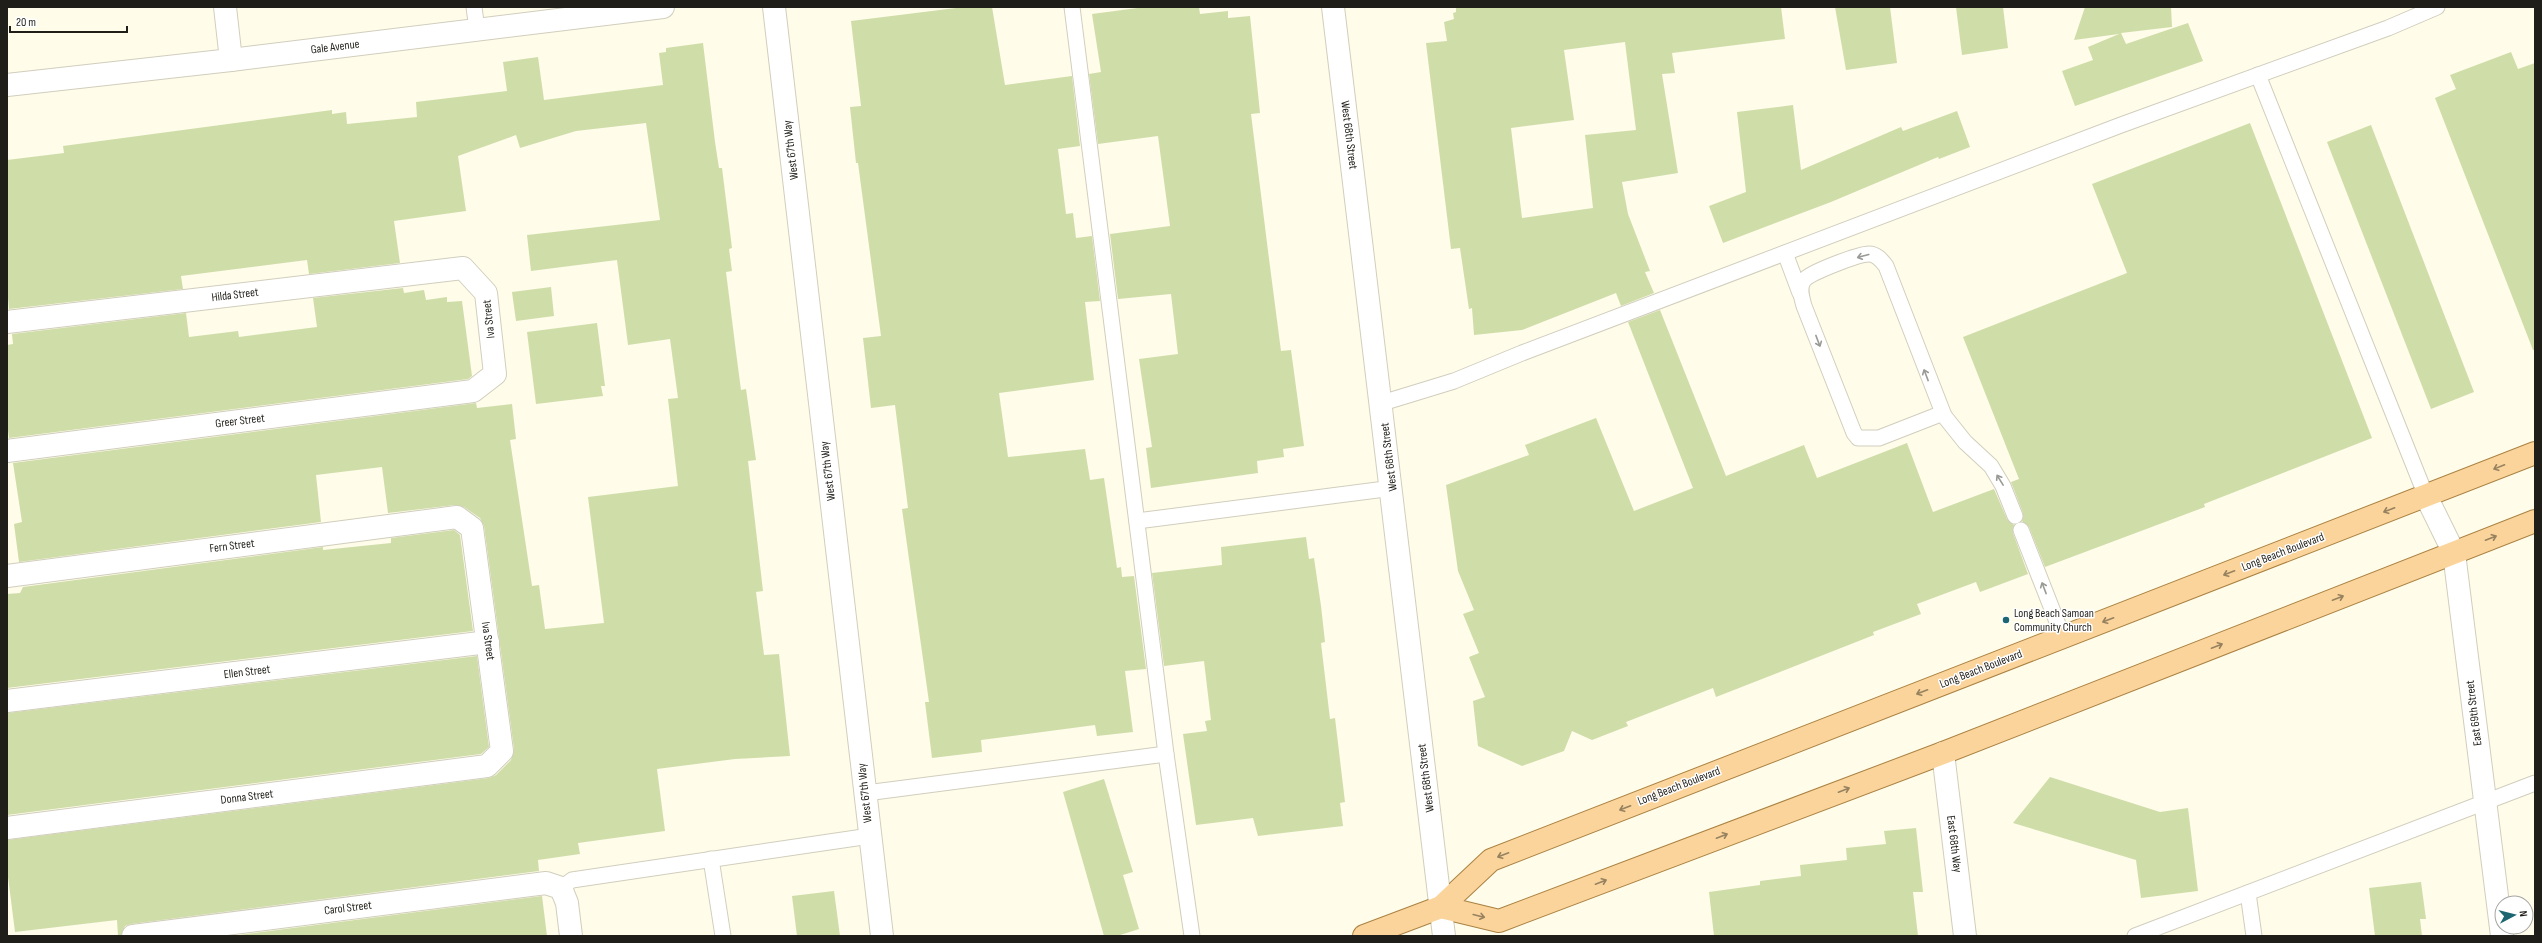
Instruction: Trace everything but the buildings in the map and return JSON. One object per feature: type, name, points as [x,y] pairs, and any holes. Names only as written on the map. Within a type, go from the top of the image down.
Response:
[{"type":"main road","name":"Long Beach Boulevard","points":[[1364,936],[1441,907],[1491,860],[2535,453]]},
{"type":"main road","points":[[1441,907],[1499,921],[1943,753],[2535,521]]},
{"type":"street","points":[[225,7],[231,60]]},
{"type":"street","name":"Gale Avenue","points":[[7,85],[231,60],[663,7]]},
{"type":"street","name":"West 67th Way","points":[[774,7],[882,936]]},
{"type":"street","name":"West 68th Street","points":[[1334,7],[1444,936]]},
{"type":"street","name":"Hilda Street","points":[[7,322],[463,268]]},
{"type":"street","name":"Iva Street","points":[[463,268],[486,293],[495,374],[473,391]]},
{"type":"street","name":"Greer Street","points":[[7,451],[473,391]]},
{"type":"street","name":"East 69th Street","points":[[2426,496],[2454,553],[2502,936]]},
{"type":"street","name":"Iva Street","points":[[457,517],[472,528],[502,751],[487,766]]},
{"type":"street","name":"Fern Street","points":[[7,576],[457,517]]},
{"type":"street","name":"Ellen Street","points":[[7,702],[488,642]]},
{"type":"street","name":"East 68th Way","points":[[1943,753],[1965,936]]},
{"type":"street","name":"Donna Street","points":[[7,828],[487,766]]},
{"type":"street","name":"Carol Street","points":[[133,936],[546,883],[561,888]]},
{"type":"street","points":[[561,888],[568,903],[571,936]]},
{"type":"lane","points":[[474,7],[477,30]]},
{"type":"lane","points":[[1072,7],[1166,754],[1192,936]]},
{"type":"lane","points":[[1382,404],[1454,381],[1785,253],[2437,7]]},
{"type":"lane","points":[[2258,75],[2426,496]]},
{"type":"lane","points":[[1785,253],[1854,433],[1858,438],[1879,438],[1943,413]]},
{"type":"lane","points":[[1800,293],[1803,281],[1811,274],[1870,254],[1879,257],[1886,266],[1929,383],[1943,413],[1965,442],[1991,466],[2004,486],[2015,516]]},
{"type":"lane","points":[[1137,521],[1392,488]]},
{"type":"lane","points":[[2021,530],[2063,637]]},
{"type":"lane","points":[[866,794],[1166,754]]},
{"type":"lane","points":[[2134,936],[2535,783]]},
{"type":"lane","points":[[561,888],[572,880],[870,836]]},
{"type":"lane","points":[[711,859],[723,936]]},
{"type":"lane","points":[[2248,892],[2254,936]]},
{"type":"place","name":"Long Beach Samoan Community Church","points":[[2006,620]]}]
